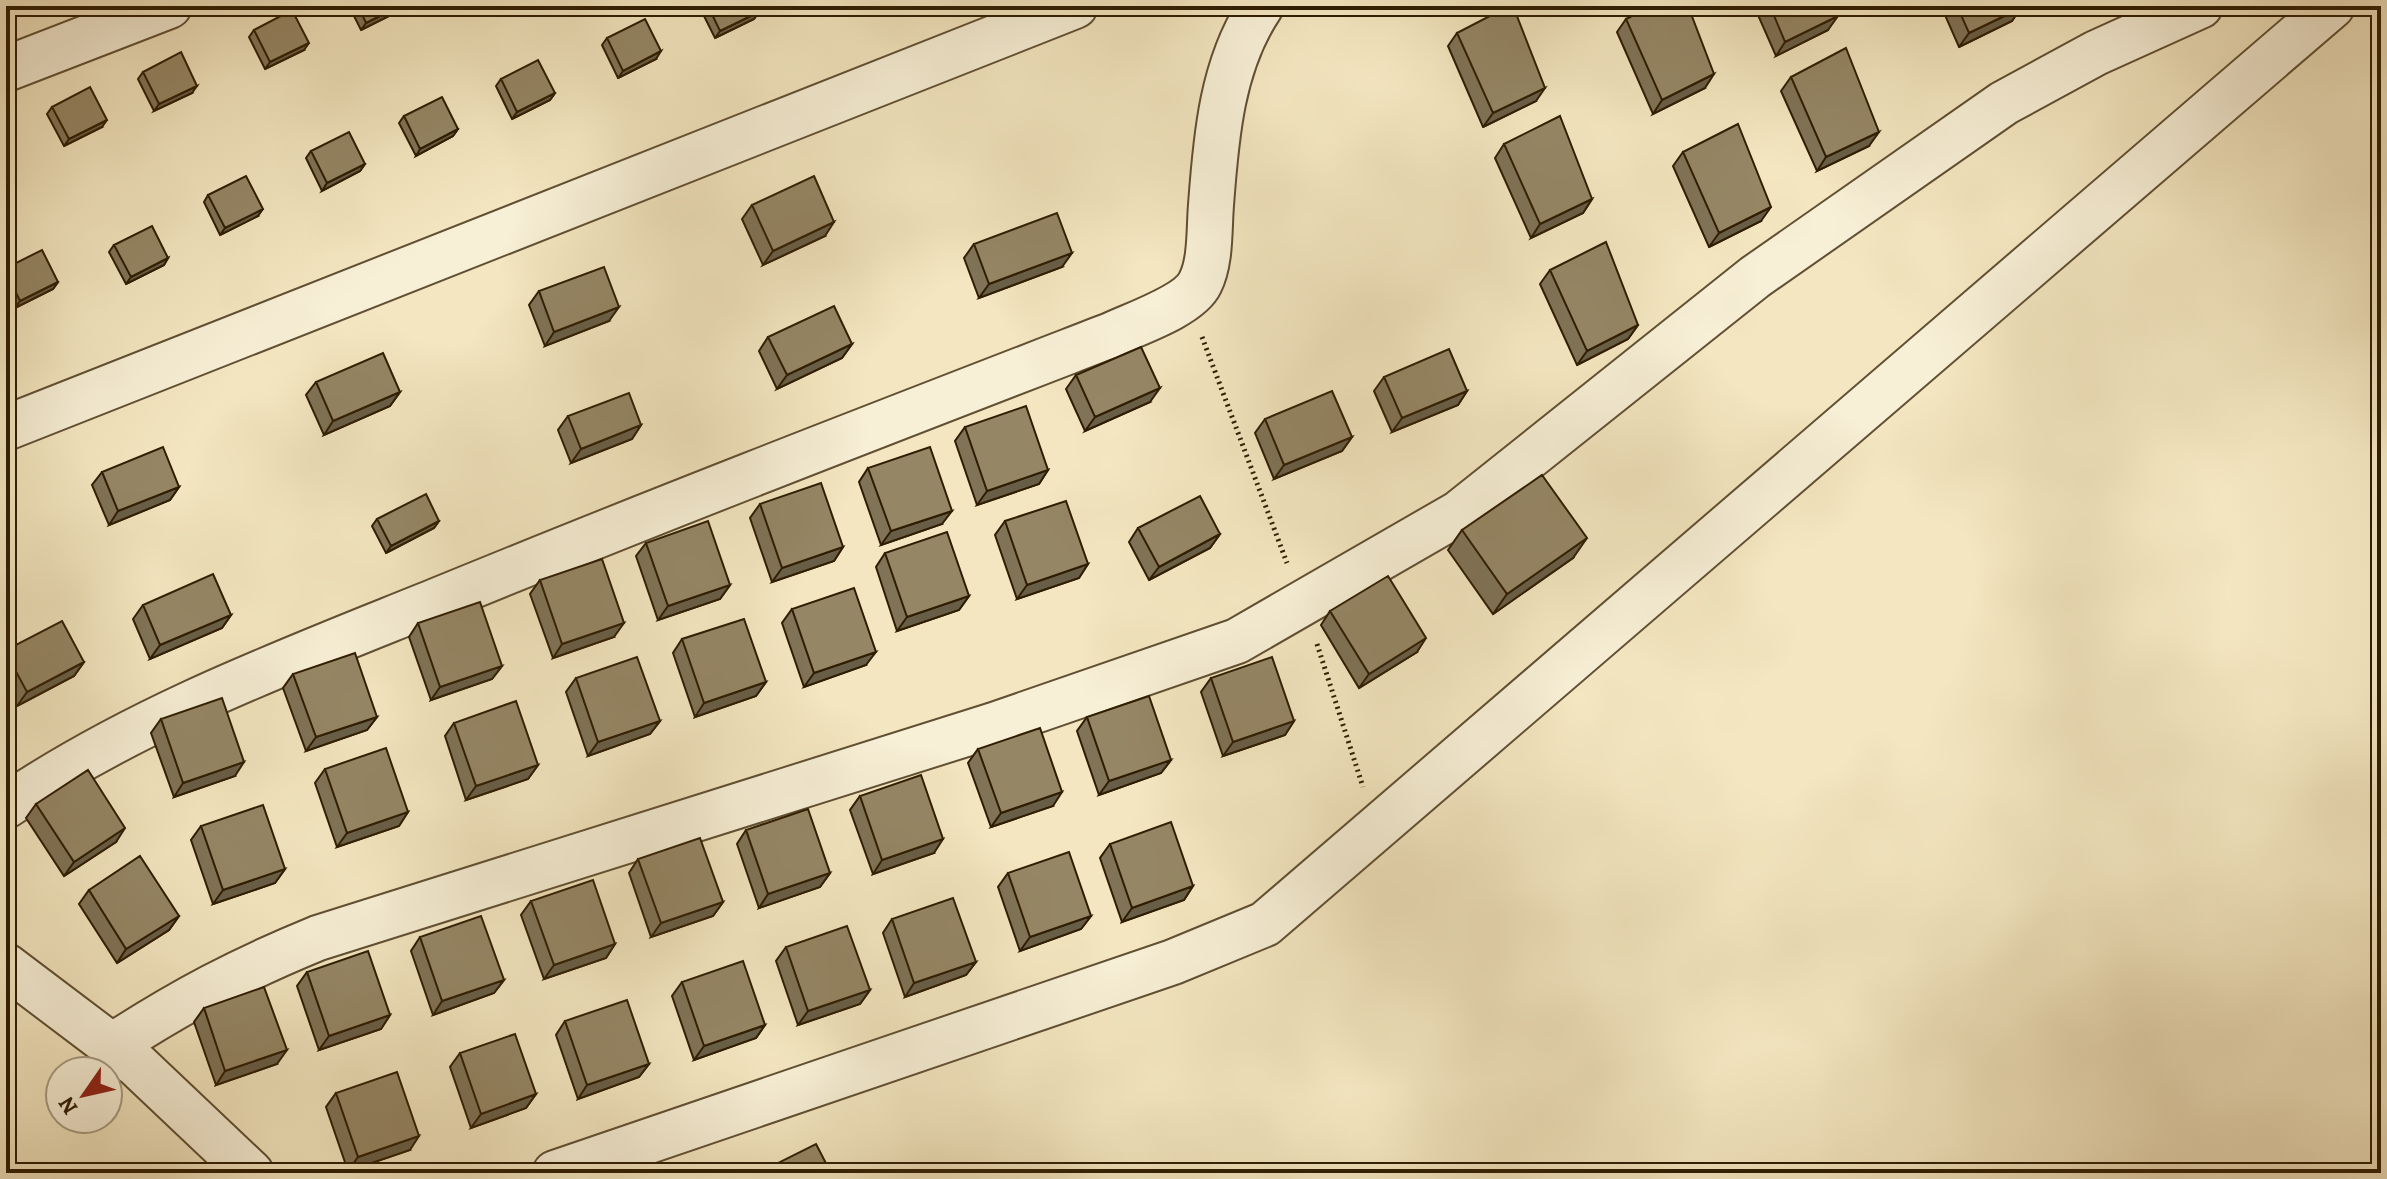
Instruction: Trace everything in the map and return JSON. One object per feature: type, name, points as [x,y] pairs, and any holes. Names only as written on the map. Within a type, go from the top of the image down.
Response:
[{"type":"lane","points":[[6,69],[169,6]]},
{"type":"lane","points":[[6,428],[300,315],[517,224],[1075,6]]},
{"type":"lane","points":[[6,806],[51,775],[130,733],[327,645],[621,525],[1111,335],[1183,301],[1200,284],[1208,249],[1227,74],[1248,25],[1261,6]]},
{"type":"lane","points":[[112,1046],[187,998],[246,968],[318,938],[979,730],[1237,641],[1459,513],[1755,277],[2004,103],[2096,53],[2200,6]]},
{"type":"lane","points":[[555,1173],[1173,962],[1265,924],[2332,6]]},
{"type":"lane","points":[[6,966],[112,1046],[251,1173]]},
{"type":"building","points":[[358,6],[400,6],[366,23]]},
{"type":"building","points":[[708,6],[755,6],[759,12],[720,31]]},
{"type":"building","points":[[1513,6],[1545,88],[1493,113],[1457,33]]},
{"type":"building","points":[[1652,6],[1688,6],[1714,74],[1662,100],[1626,19]]},
{"type":"building","points":[[1770,6],[1834,6],[1838,16],[1785,42]]},
{"type":"building","points":[[1957,6],[2021,6],[2021,8],[1969,33]]},
{"type":"building","points":[[292,10],[309,43],[270,62],[254,30]]},
{"type":"building","points":[[645,19],[661,51],[623,71],[607,38]]},
{"type":"building","points":[[1846,48],[1879,132],[1826,157],[1791,77]]},
{"type":"building","points":[[181,52],[197,86],[159,104],[143,72]]},
{"type":"building","points":[[538,60],[555,93],[517,112],[501,79]]},
{"type":"building","points":[[90,87],[107,120],[69,139],[52,107]]},
{"type":"building","points":[[442,97],[458,129],[420,149],[404,116]]},
{"type":"building","points":[[1560,116],[1592,199],[1540,224],[1504,144]]},
{"type":"building","points":[[1738,124],[1771,207],[1719,233],[1683,152]]},
{"type":"building","points":[[349,132],[365,164],[327,183],[311,151]]},
{"type":"building","points":[[246,176],[263,209],[225,228],[208,195]]},
{"type":"building","points":[[814,176],[834,222],[773,251],[752,205]]},
{"type":"building","points":[[1057,213],[1072,253],[989,284],[974,244]]},
{"type":"building","points":[[152,226],[168,258],[131,277],[114,245]]},
{"type":"building","points":[[1606,242],[1638,325],[1587,351],[1550,270]]},
{"type":"building","points":[[42,250],[58,282],[20,301],[6,268]]},
{"type":"building","points":[[604,267],[619,307],[554,332],[539,291]]},
{"type":"building","points":[[834,306],[852,344],[787,375],[768,337]]},
{"type":"building","points":[[1141,347],[1160,388],[1095,417],[1076,375]]},
{"type":"building","points":[[1449,349],[1467,391],[1402,418],[1384,377]]},
{"type":"building","points":[[383,353],[400,392],[333,421],[316,382]]},
{"type":"building","points":[[1332,391],[1352,437],[1284,465],[1265,419]]},
{"type":"building","points":[[629,393],[641,425],[581,449],[568,416]]},
{"type":"building","points":[[1026,406],[1048,470],[987,491],[965,427]]},
{"type":"building","points":[[163,447],[179,487],[118,511],[102,472]]},
{"type":"building","points":[[930,447],[952,511],[891,531],[868,468]]},
{"type":"building","points":[[1542,475],[1587,538],[1507,594],[1462,530]]},
{"type":"building","points":[[821,483],[843,547],[782,568],[760,504]]},
{"type":"building","points":[[426,494],[439,521],[391,546],[377,519]]},
{"type":"building","points":[[1200,496],[1220,534],[1159,567],[1138,528]]},
{"type":"building","points":[[1066,501],[1088,564],[1027,585],[1005,521]]},
{"type":"building","points":[[708,521],[730,585],[668,606],[646,543]]},
{"type":"building","points":[[947,532],[969,596],[907,617],[885,553]]},
{"type":"building","points":[[602,559],[624,623],[562,644],[540,580]]},
{"type":"building","points":[[213,574],[231,615],[160,645],[143,605]]},
{"type":"building","points":[[1388,576],[1426,638],[1369,674],[1330,611]]},
{"type":"building","points":[[854,588],[876,652],[814,673],[792,609]]},
{"type":"building","points":[[480,602],[502,666],[440,687],[418,623]]},
{"type":"building","points":[[744,619],[766,682],[704,703],[682,639]]},
{"type":"building","points":[[62,621],[84,662],[27,692],[6,650]]},
{"type":"building","points":[[355,653],[377,717],[316,737],[293,674]]},
{"type":"building","points":[[637,657],[660,721],[598,742],[576,678]]},
{"type":"building","points":[[1272,657],[1294,721],[1233,742],[1211,678]]},
{"type":"building","points":[[1149,696],[1171,760],[1109,781],[1087,717]]},
{"type":"building","points":[[222,698],[244,762],[183,783],[161,719]]},
{"type":"building","points":[[516,701],[538,765],[476,786],[454,723]]},
{"type":"building","points":[[1040,728],[1062,792],[1001,813],[978,749]]},
{"type":"building","points":[[386,748],[408,812],[347,833],[325,769]]},
{"type":"building","points":[[88,770],[125,828],[74,862],[36,804]]},
{"type":"building","points":[[921,775],[943,839],[882,860],[860,796]]},
{"type":"building","points":[[263,805],[285,869],[223,890],[201,826]]},
{"type":"building","points":[[808,809],[830,873],[768,894],[746,830]]},
{"type":"building","points":[[1171,822],[1193,886],[1132,908],[1110,844]]},
{"type":"building","points":[[700,838],[723,902],[661,923],[638,859]]},
{"type":"building","points":[[1069,852],[1091,916],[1030,937],[1008,873]]},
{"type":"building","points":[[140,856],[179,916],[126,949],[89,890]]},
{"type":"building","points":[[593,880],[615,944],[554,965],[531,901]]},
{"type":"building","points":[[953,898],[976,962],[914,983],[892,919]]},
{"type":"building","points":[[481,916],[504,980],[442,1001],[420,937]]},
{"type":"building","points":[[847,926],[870,990],[808,1011],[786,947]]},
{"type":"building","points":[[368,951],[390,1015],[329,1036],[307,972]]},
{"type":"building","points":[[743,961],[765,1025],[704,1046],[682,982]]},
{"type":"building","points":[[264,987],[287,1050],[225,1071],[204,1008]]},
{"type":"building","points":[[627,1000],[649,1064],[587,1085],[565,1021]]},
{"type":"building","points":[[515,1034],[536,1094],[481,1114],[460,1053]]},
{"type":"building","points":[[397,1072],[419,1136],[358,1157],[336,1093]]},
{"type":"building","points":[[816,1144],[831,1173],[758,1173]]}]
